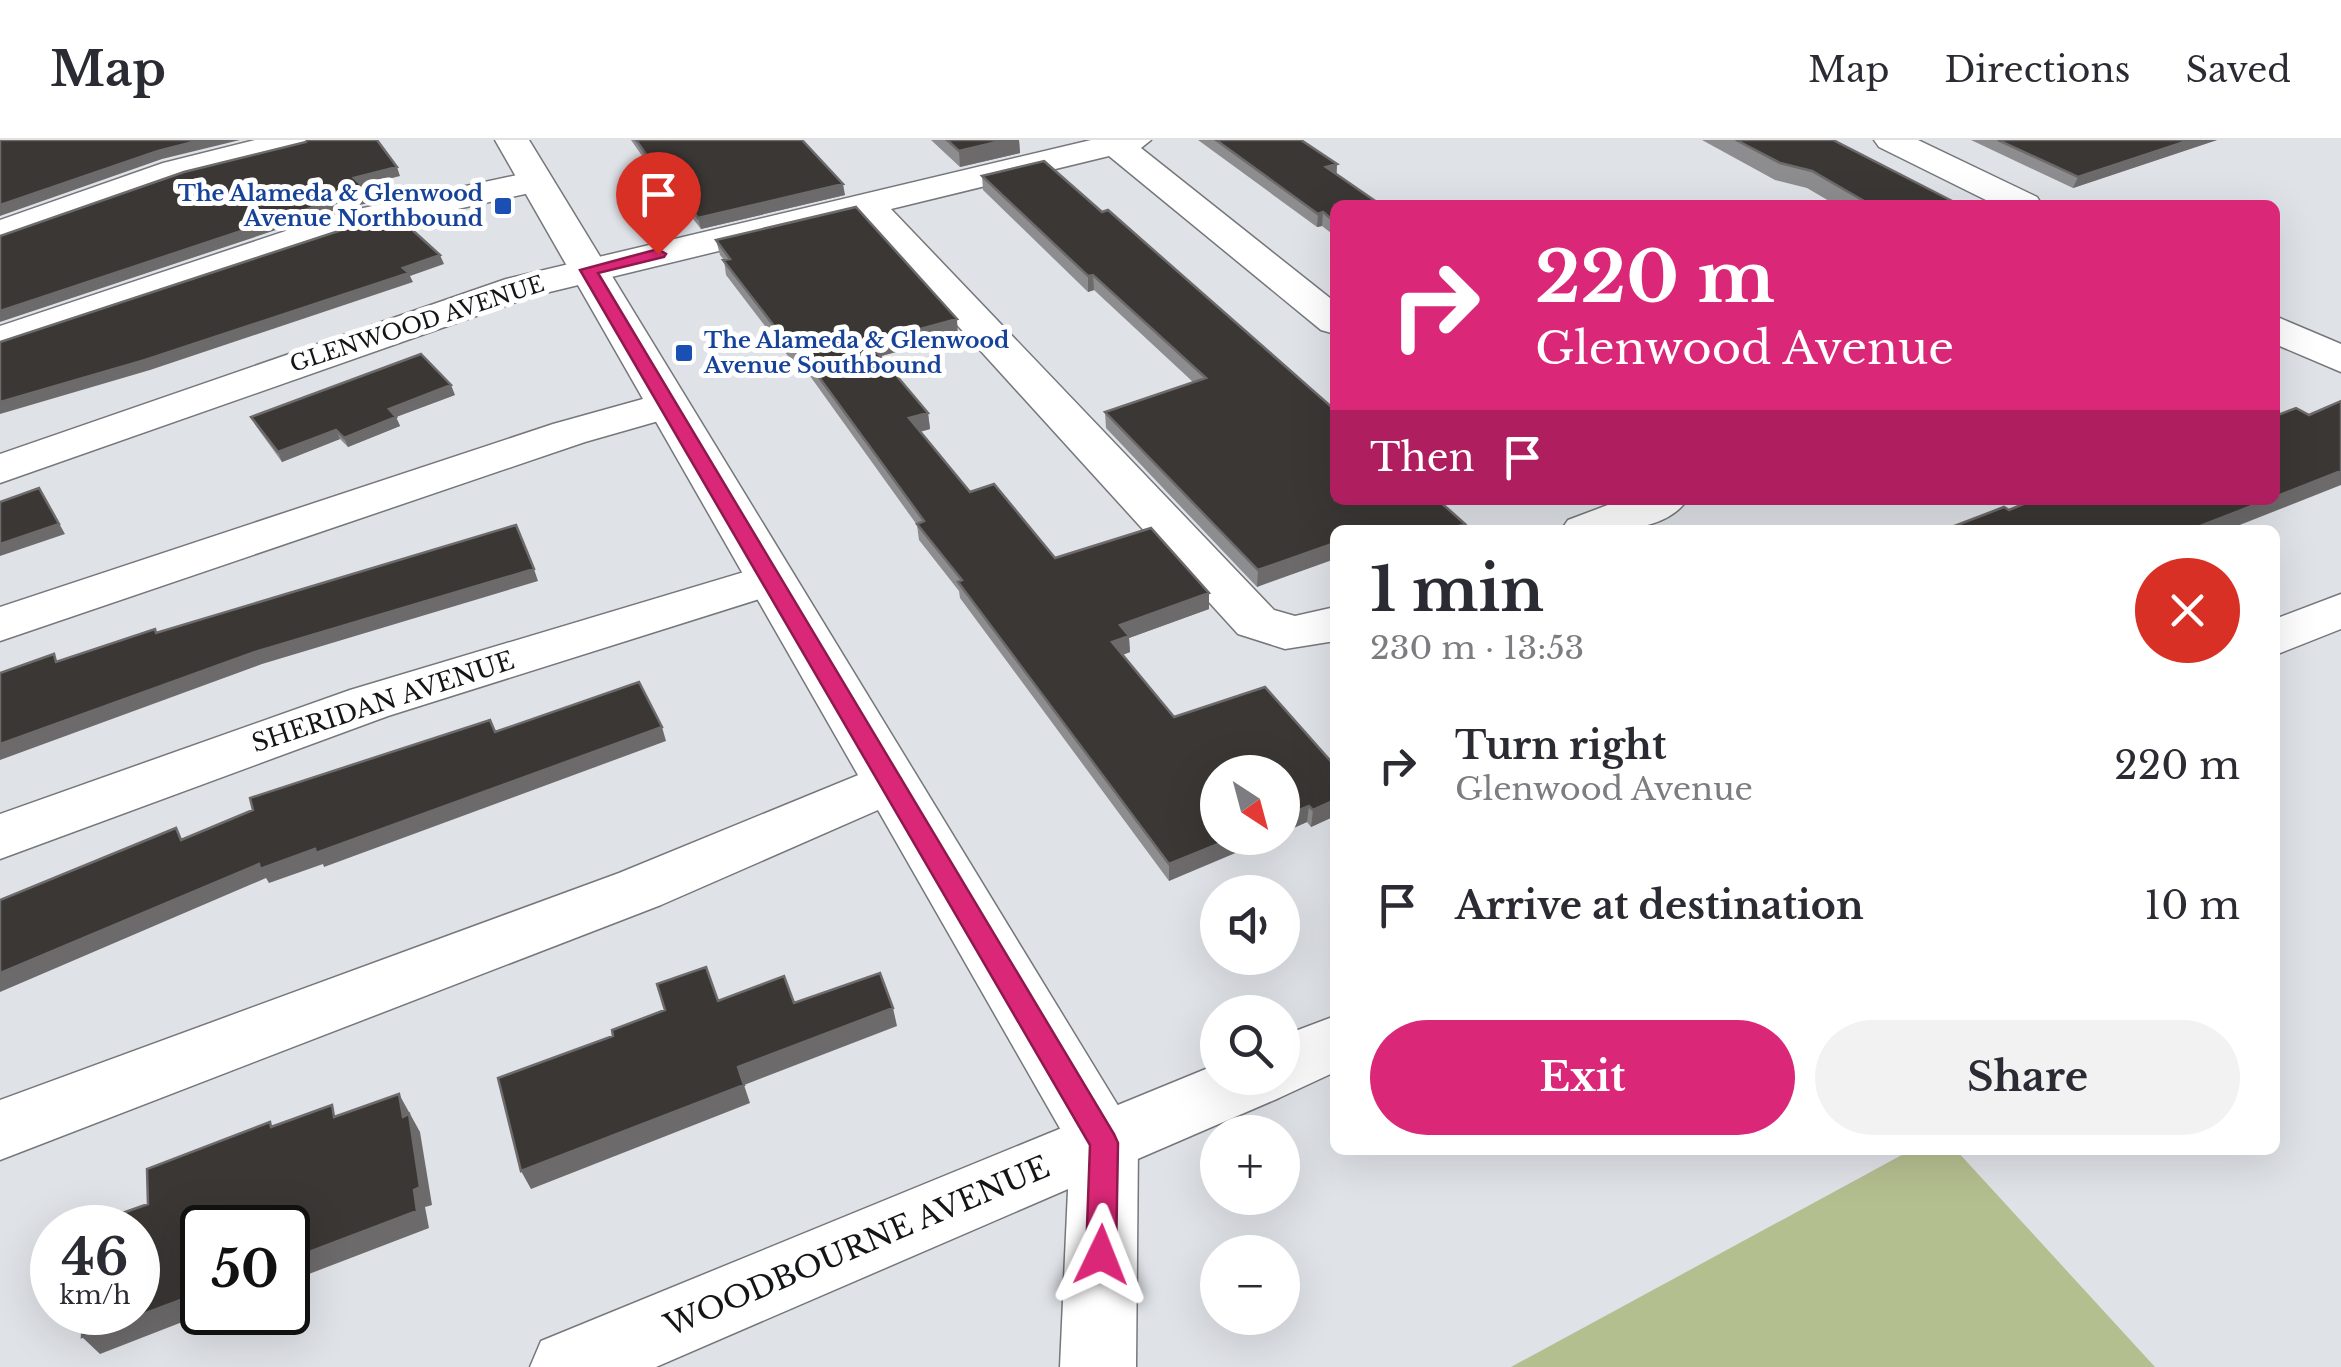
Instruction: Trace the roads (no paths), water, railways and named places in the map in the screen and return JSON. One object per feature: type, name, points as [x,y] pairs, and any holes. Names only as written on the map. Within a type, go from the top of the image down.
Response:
[{"type":"street","points":[[0,232],[175,170],[297,140]]},
{"type":"street","points":[[1891,140],[2014,200]]},
{"type":"street","points":[[1120,142],[1330,318]]},
{"type":"street","name":"GLENWOOD AVENUE","points":[[0,469],[404,326],[588,270],[1120,142]]},
{"type":"street","points":[[0,339],[524,161],[1104,1143],[1098,1367]]},
{"type":"street","points":[[867,204],[1256,622],[1276,634],[1304,634],[1330,624]]},
{"type":"street","points":[[2280,330],[2341,360]]},
{"type":"street","points":[[0,625],[569,433],[668,405]]},
{"type":"street","points":[[1580,522],[1645,505]]},
{"type":"street","name":"SHERIDAN AVENUE","points":[[0,837],[370,704],[770,579]]},
{"type":"street","points":[[2280,636],[2341,610]]},
{"type":"street","points":[[0,1130],[622,896],[890,782]]},
{"type":"street","points":[[1300,1058],[1330,1045]]},
{"type":"street","name":"WOODBOURNE AVENUE","points":[[568,1367],[1216,1095]]},
{"type":"place","name":"The Alameda & Glenwood Avenue Northbound","points":[[503,206]]},
{"type":"place","name":"The Alameda & Glenwood Avenue Southbound","points":[[684,353]]}]
